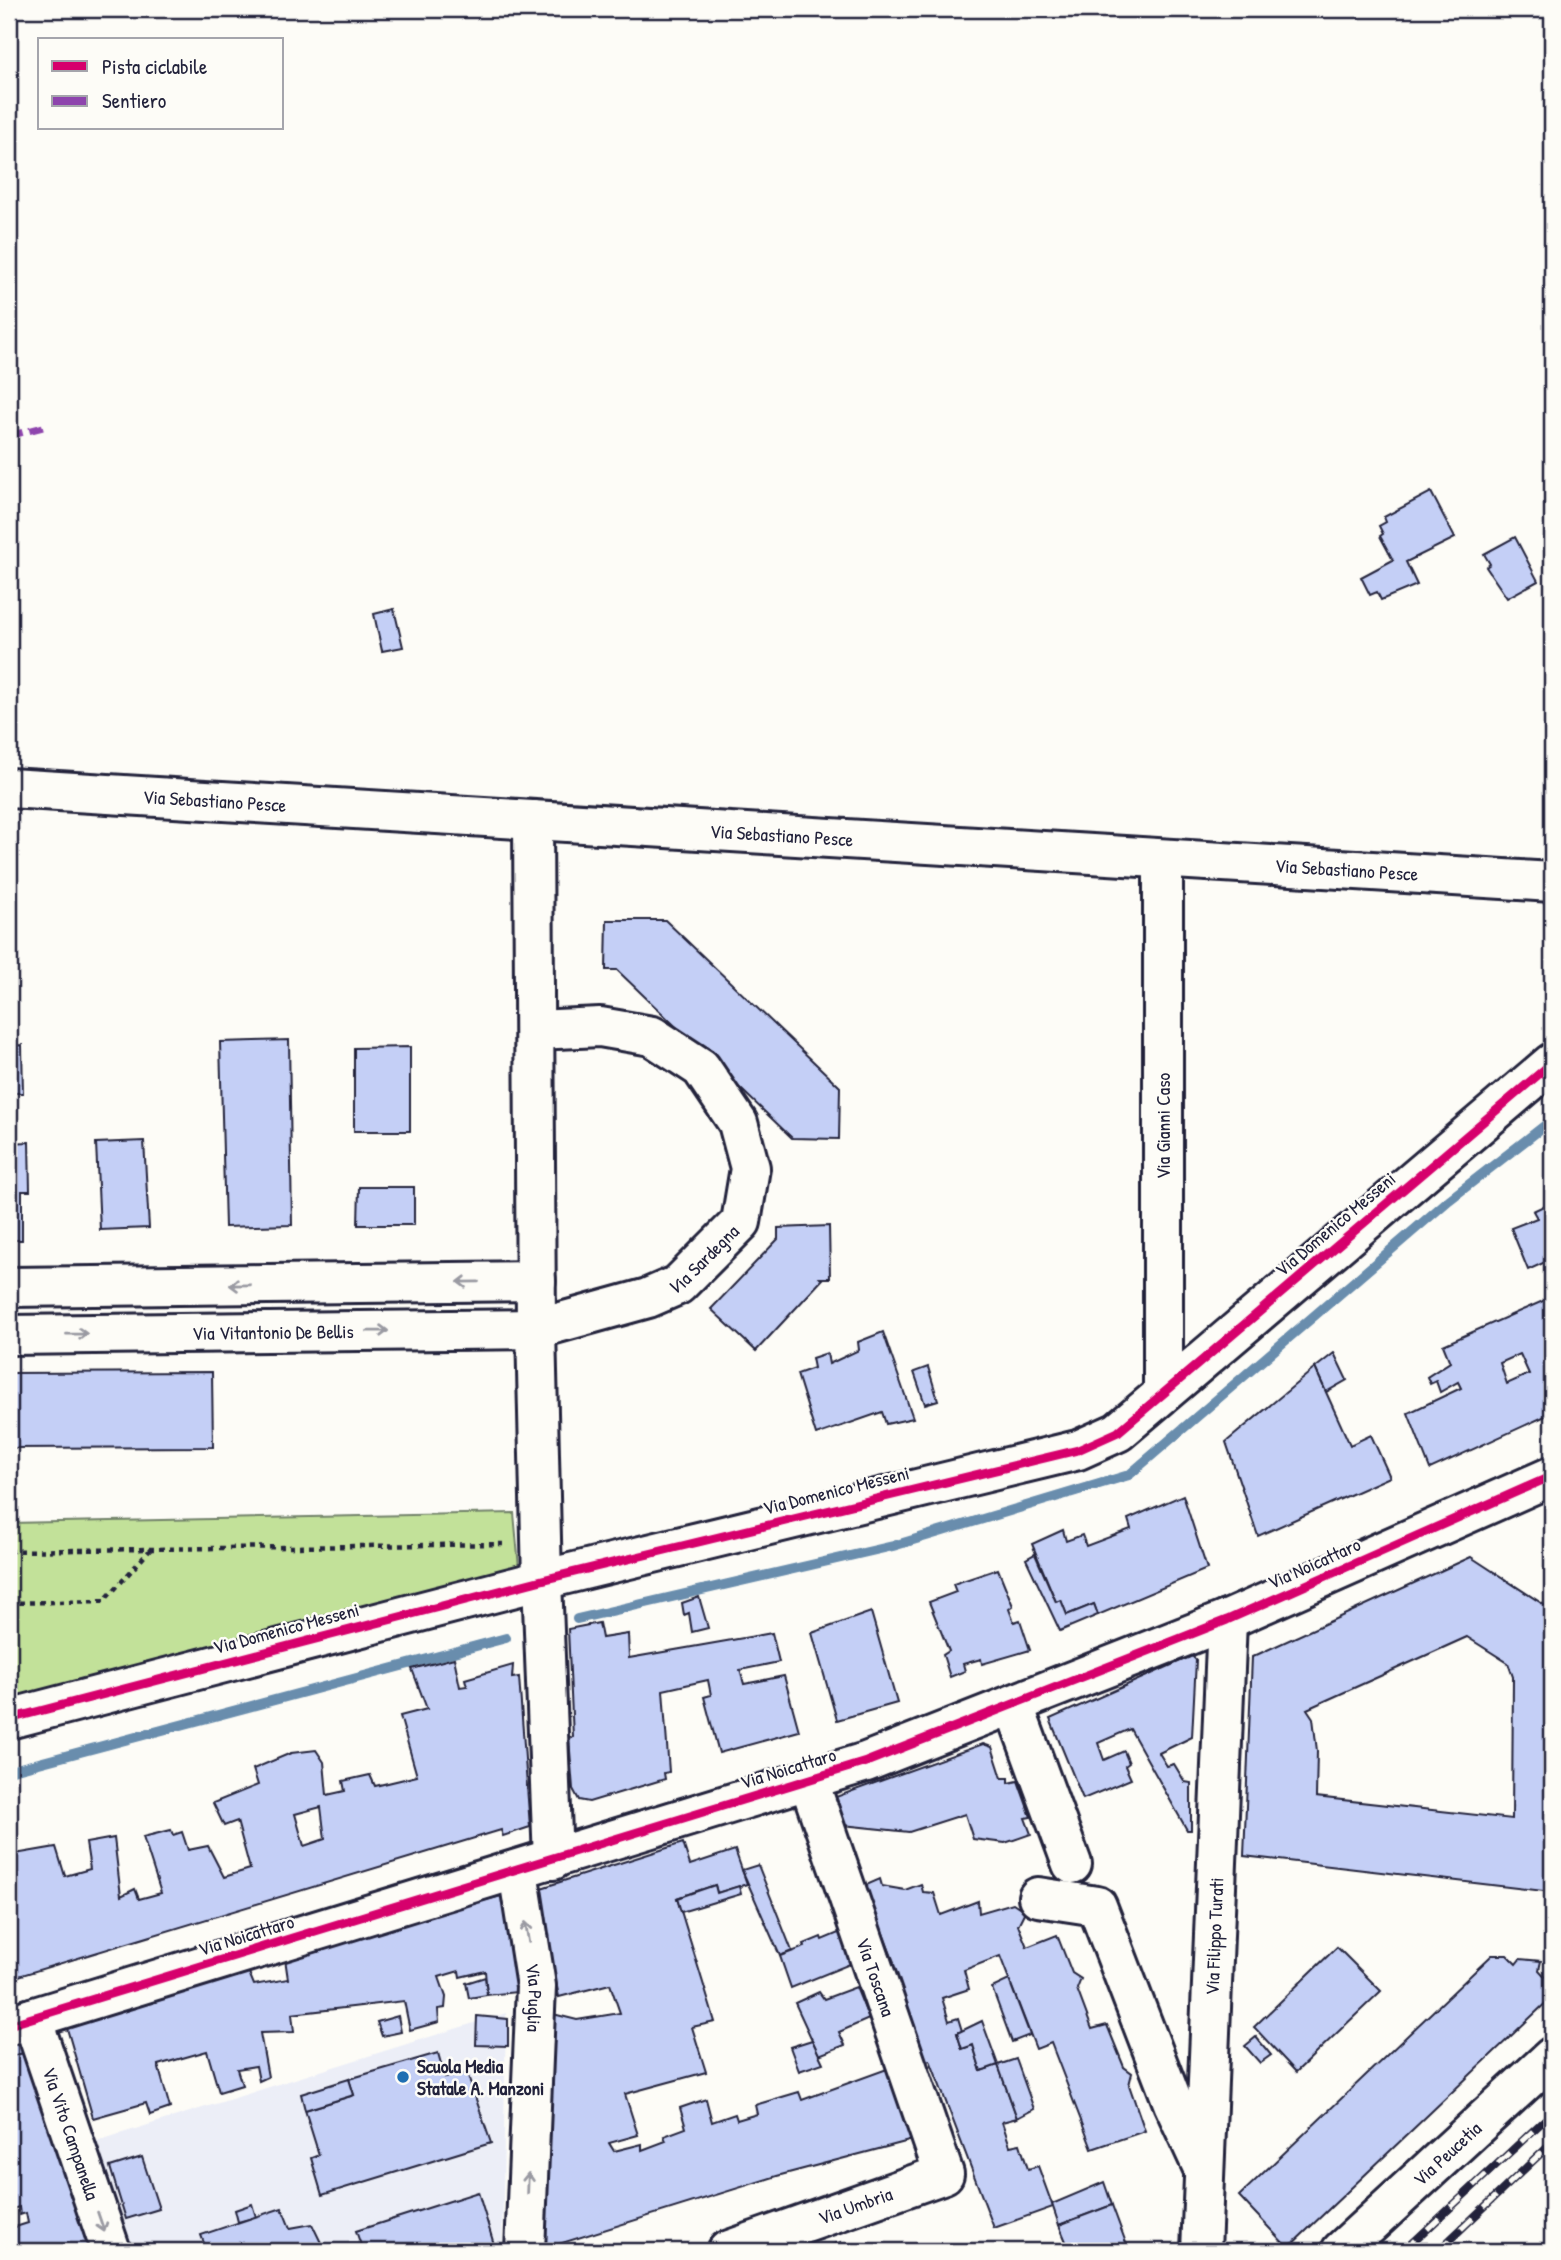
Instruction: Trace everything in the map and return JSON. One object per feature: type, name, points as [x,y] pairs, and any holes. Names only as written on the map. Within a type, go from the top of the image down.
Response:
[{"type":"street","name":"Via Sebastiano Pesce","points":[[9,788],[1552,882]]},
{"type":"street","points":[[533,820],[536,1329],[527,1584],[536,1865]]},
{"type":"street","name":"Via Gianni Caso","points":[[1163,859],[1163,1392]]},
{"type":"street","name":"Via Sardegna","points":[[535,1030],[600,1027],[652,1036],[701,1068],[738,1123],[750,1168],[741,1222],[678,1285],[648,1298],[536,1329]]},
{"type":"street","name":"Via Domenico Messeni","points":[[9,1718],[527,1584],[1078,1450],[1118,1432],[1552,1063]]},
{"type":"street","points":[[9,1287],[536,1281]]},
{"type":"street","name":"Via Vitantonio De Bellis","points":[[9,1335],[536,1329]]},
{"type":"street","name":"Via Noicattaro","points":[[20,2021],[866,1762],[1227,1620],[1552,1476]]},
{"type":"street","name":"Via Filippo Turati","points":[[1201,2251],[1227,1620]]},
{"type":"street","points":[[1014,1706],[1072,1864]]},
{"type":"street","name":"Via Toscana","points":[[808,1779],[944,2174]]},
{"type":"street","name":"Via Puglia","points":[[525,2251],[536,1986],[536,1865]]},
{"type":"street","points":[[1038,1897],[1097,1906],[1172,2103],[1205,2172]]},
{"type":"street","name":"Via Vito Campanella","points":[[20,2021],[111,2251]]},
{"type":"street","name":"Via Peucetia","points":[[1341,2251],[1552,2057]]},
{"type":"street","name":"Via Umbria","points":[[727,2251],[944,2174]]},
{"type":"path","points":[[9,1551],[505,1544],[527,1584]]},
{"type":"path","points":[[9,1603],[104,1601],[151,1549]]},
{"type":"shaded area","name":"Scuola Media Statale A. Manzoni","points":[[506,2013],[502,2251],[134,2251],[97,2141]]},
{"type":"green space","points":[[514,1513],[519,1568],[9,1703],[9,1523]]},
{"type":"building","points":[[1431,492],[1455,538],[1406,562],[1417,585],[1381,600],[1377,592],[1370,595],[1361,577],[1393,560],[1380,536],[1383,534],[1379,526],[1386,522],[1384,517]]},
{"type":"building","points":[[1515,537],[1538,581],[1507,598],[1486,567],[1490,564],[1484,554]]},
{"type":"building","points":[[394,609],[403,647],[382,651],[374,614]]},
{"type":"building","points":[[607,920],[665,920],[840,1087],[839,1139],[792,1138],[617,970],[606,970]]},
{"type":"building","points":[[289,1040],[292,1225],[225,1227],[220,1042]]},
{"type":"building","points":[[22,1045],[23,1093],[9,1093],[9,1046]]},
{"type":"building","points":[[410,1047],[410,1131],[354,1131],[354,1048]]},
{"type":"building","points":[[144,1141],[149,1228],[100,1230],[96,1143]]},
{"type":"building","points":[[29,1142],[30,1191],[22,1191],[22,1240],[9,1240],[9,1143]]},
{"type":"building","points":[[359,1187],[414,1187],[414,1225],[358,1225]]},
{"type":"building","points":[[1552,1202],[1552,1259],[1528,1270],[1511,1228],[1537,1218],[1533,1211]]},
{"type":"building","points":[[829,1226],[830,1278],[820,1278],[822,1280],[756,1351],[711,1309],[778,1239],[778,1228]]},
{"type":"building","points":[[1552,1297],[1552,1413],[1430,1469],[1408,1413],[1461,1388],[1458,1382],[1440,1392],[1436,1381],[1430,1384],[1427,1377],[1450,1362],[1443,1345]],"holes":[[[1520,1354],[1529,1374],[1507,1384],[1500,1363]]]},
{"type":"building","points":[[883,1332],[913,1418],[886,1424],[882,1412],[816,1435],[797,1374],[814,1368],[812,1358],[827,1353],[829,1364],[859,1350],[858,1342]]},
{"type":"building","points":[[1334,1353],[1347,1380],[1326,1392],[1315,1368]]},
{"type":"building","points":[[928,1367],[938,1400],[925,1404],[914,1372]]},
{"type":"building","points":[[1315,1368],[1350,1445],[1371,1435],[1390,1477],[1258,1536],[1226,1442]]},
{"type":"building","points":[[212,1372],[213,1447],[9,1448],[9,1373]]},
{"type":"building","points":[[1183,1495],[1207,1569],[1098,1615],[1094,1604],[1067,1615],[1061,1600],[1056,1602],[1032,1544],[1063,1530],[1066,1541],[1082,1535],[1086,1546],[1131,1529],[1128,1519]]},
{"type":"building","points":[[1035,1554],[1056,1602],[1061,1600],[1067,1615],[1094,1604],[1098,1615],[1060,1631],[1026,1559]]},
{"type":"building","points":[[1471,1557],[1552,1610],[1552,1892],[1244,1856],[1252,1657]],"holes":[[[1467,1637],[1508,1663],[1513,1677],[1512,1819],[1316,1797],[1317,1751],[1313,1718],[1307,1709]]]},
{"type":"building","points":[[998,1569],[1013,1606],[1009,1609],[1014,1622],[1020,1620],[1030,1650],[982,1664],[981,1659],[963,1664],[965,1671],[950,1677],[943,1655],[949,1651],[929,1602],[956,1592],[953,1584]]},
{"type":"building","points":[[699,1597],[708,1628],[692,1632],[689,1613],[684,1615],[682,1603]]},
{"type":"building","points":[[871,1612],[897,1703],[837,1720],[812,1633]]},
{"type":"building","points":[[599,1623],[602,1638],[628,1634],[629,1658],[772,1633],[779,1662],[740,1670],[744,1684],[784,1676],[799,1731],[719,1753],[704,1697],[711,1695],[708,1680],[663,1690],[669,1772],[664,1773],[665,1779],[589,1802],[579,1800],[573,1789],[569,1738],[573,1737],[568,1629]]},
{"type":"building","points":[[1192,1656],[1196,1660],[1192,1737],[1159,1753],[1167,1766],[1174,1764],[1185,1782],[1191,1783],[1191,1830],[1187,1830],[1130,1729],[1098,1743],[1104,1760],[1124,1751],[1129,1763],[1125,1766],[1131,1779],[1083,1799],[1050,1719]]},
{"type":"building","points":[[454,1658],[460,1687],[467,1686],[465,1679],[513,1665],[512,1678],[519,1677],[530,1827],[503,1836],[501,1830],[9,1979],[9,1855],[56,1847],[65,1876],[90,1869],[86,1843],[114,1838],[121,1896],[135,1889],[139,1899],[161,1893],[143,1837],[171,1830],[173,1835],[182,1832],[188,1850],[208,1846],[224,1877],[250,1869],[237,1821],[224,1826],[213,1803],[258,1785],[253,1769],[291,1753],[316,1750],[324,1762],[327,1795],[345,1791],[343,1781],[370,1775],[375,1786],[417,1776],[400,1716],[427,1709],[412,1669]],"holes":[[[321,1807],[325,1839],[304,1846],[295,1814]]]},
{"type":"building","points":[[983,1744],[992,1747],[1002,1778],[1009,1778],[1009,1783],[1018,1781],[1031,1817],[1025,1818],[1031,1834],[1005,1843],[973,1839],[965,1814],[909,1832],[843,1825],[833,1798]]},
{"type":"building","points":[[683,1843],[690,1865],[735,1850],[747,1884],[717,1893],[715,1885],[677,1898],[715,2022],[692,2027],[706,2072],[625,2094],[638,2135],[609,2143],[614,2151],[642,2144],[642,2150],[666,2141],[664,2136],[686,2128],[680,2108],[706,2099],[712,2122],[735,2114],[737,2120],[757,2114],[755,2105],[799,2092],[802,2100],[898,2065],[924,2137],[777,2176],[543,2249],[549,2013],[577,2020],[620,2013],[610,1984],[559,1997],[538,1889]]},
{"type":"building","points":[[758,1865],[792,1951],[780,1956],[742,1870]]},
{"type":"building","points":[[880,1879],[882,1886],[905,1890],[921,1884],[923,1892],[934,1893],[941,1915],[978,1901],[979,1913],[1013,1903],[1025,1911],[1018,1925],[1027,1947],[1057,1935],[1072,1973],[1081,1979],[1077,1989],[1092,2029],[1107,2025],[1124,2067],[1132,2073],[1129,2085],[1145,2131],[1092,2149],[1051,2043],[1036,2049],[1000,1956],[964,1970],[969,1989],[942,1998],[949,2021],[958,2018],[962,2031],[957,2033],[962,2049],[973,2045],[981,2071],[998,2065],[1017,2118],[1002,2122],[1010,2146],[1020,2144],[1028,2169],[1038,2166],[1053,2207],[994,2228],[930,2060],[915,2064],[882,1967],[894,1962],[864,1886]]},
{"type":"building","points":[[715,1885],[717,1893],[739,1886],[741,1894],[681,1912],[677,1898]]},
{"type":"building","points":[[513,1893],[530,1997],[516,1999],[516,1992],[487,1995],[485,1971],[460,1977],[459,1971],[439,1977],[446,1997],[445,2008],[438,2009],[439,2022],[410,2030],[404,2001],[292,2014],[294,2032],[260,2033],[268,2077],[259,2081],[256,2066],[237,2069],[242,2085],[219,2092],[207,2051],[158,2065],[170,2108],[150,2115],[146,2103],[93,2118],[66,2025],[247,1968],[254,1985],[288,1979],[284,1952]]},
{"type":"building","points":[[848,1929],[860,1960],[791,1988],[780,1956],[805,1947],[804,1944],[821,1937],[822,1940]]},
{"type":"building","points":[[1337,1947],[1381,1991],[1296,2072],[1254,2027]]},
{"type":"building","points":[[1492,1955],[1507,1955],[1516,1964],[1520,1959],[1541,1961],[1539,1970],[1552,1984],[1552,1997],[1288,2248],[1239,2196]]},
{"type":"building","points":[[485,1977],[487,1995],[469,1998],[466,1983]]},
{"type":"building","points":[[1009,1980],[1030,2035],[1012,2042],[992,1988]]},
{"type":"building","points":[[856,1987],[869,2019],[839,2032],[845,2045],[819,2055],[795,2003],[819,1992],[824,1999]]},
{"type":"building","points":[[398,2016],[401,2032],[382,2036],[377,2022]]},
{"type":"building","points":[[477,2016],[508,2019],[508,2046],[476,2045]]},
{"type":"building","points":[[982,2021],[998,2065],[981,2071],[973,2045],[962,2049],[957,2033]]},
{"type":"building","points":[[24,2029],[27,2052],[9,2057],[9,2033]]},
{"type":"building","points":[[1256,2037],[1271,2055],[1260,2063],[1245,2046]]},
{"type":"building","points":[[812,2040],[823,2063],[799,2071],[790,2047]]},
{"type":"building","points":[[27,2052],[89,2251],[9,2251],[9,2229],[28,2223],[26,2213],[20,2215],[19,2207],[9,2210],[9,2057]]},
{"type":"building","points":[[438,2053],[445,2078],[467,2073],[491,2143],[322,2195],[311,2158],[319,2155],[305,2110],[354,2095],[349,2079]]},
{"type":"building","points":[[1016,2059],[1034,2109],[1017,2118],[998,2065]]},
{"type":"building","points":[[349,2079],[354,2095],[305,2110],[301,2094]]},
{"type":"building","points":[[142,2157],[159,2209],[126,2219],[110,2167]]},
{"type":"building","points":[[1104,2182],[1112,2205],[1059,2225],[1052,2204]]},
{"type":"building","points":[[478,2192],[496,2251],[363,2251],[356,2231]]},
{"type":"building","points":[[252,2204],[256,2217],[238,2222],[235,2210]]},
{"type":"building","points":[[1112,2205],[1129,2251],[1070,2251],[1059,2225]]},
{"type":"building","points":[[282,2208],[290,2228],[312,2224],[325,2251],[207,2251],[201,2235]]},
{"type":"building","points":[[841,2242],[844,2251],[812,2251]]},
{"type":"waterway","points":[[577,1619],[893,1546],[1129,1475],[1449,1200],[1552,1120]]},
{"type":"waterway","points":[[9,1771],[506,1638]]},
{"type":"railway","points":[[1404,2251],[1552,2113]]},
{"type":"railway","points":[[1438,2251],[1552,2143]]},
{"type":"marked path","points":[[9,436],[47,426]]},
{"type":"cycle path","points":[[9,1719],[542,1580],[1078,1450],[1118,1432],[1552,1063]]},
{"type":"cycle path","points":[[9,2025],[866,1762],[1227,1620],[1552,1476]]},
{"type":"place","name":"Scuola Media Statale A. Manzoni","points":[[403,2077]]}]
